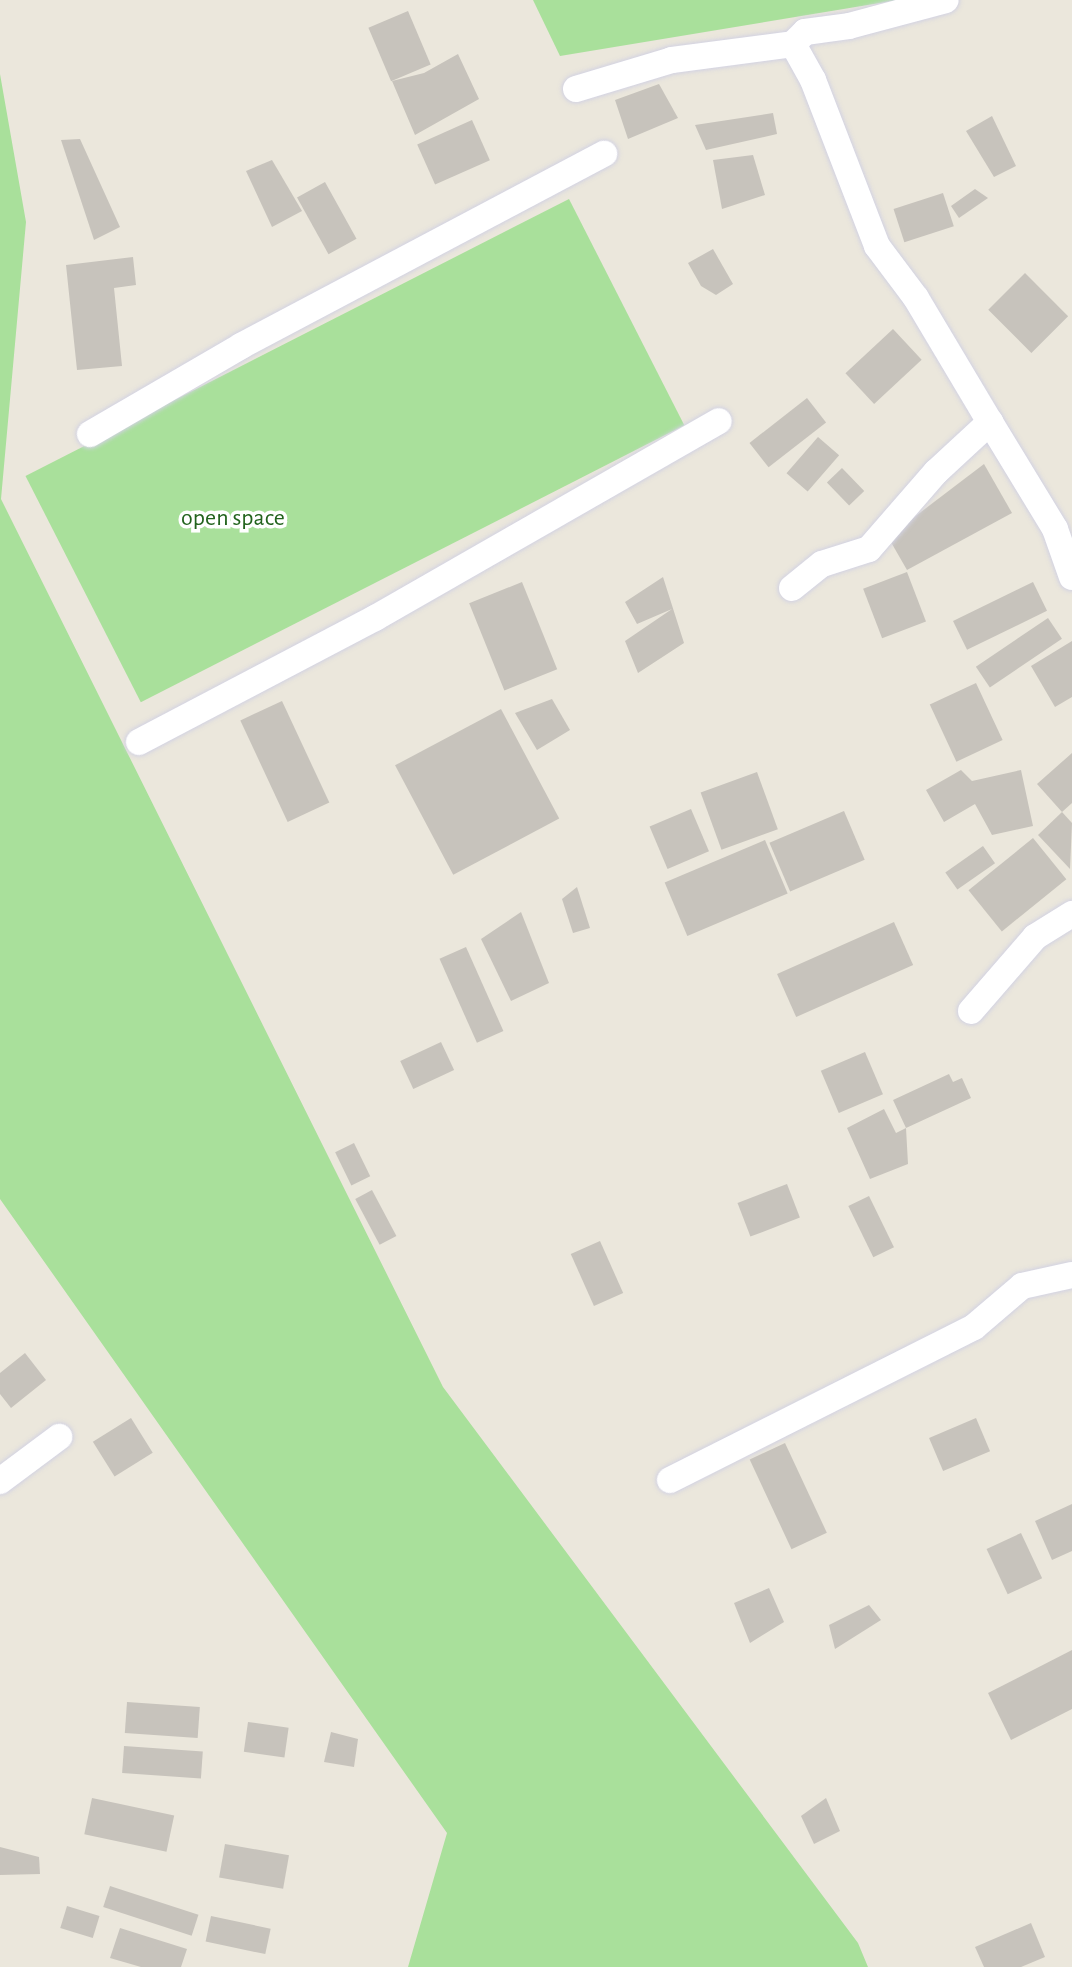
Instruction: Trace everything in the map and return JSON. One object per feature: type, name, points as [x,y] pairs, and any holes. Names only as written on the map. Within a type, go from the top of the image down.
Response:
[{"type":"street","points":[[576,89],[672,60],[793,44],[806,32],[849,26],[946,0]]},
{"type":"street","points":[[793,44],[813,80],[877,246],[916,298],[990,422],[1063,521],[1072,577]]},
{"type":"street","points":[[90,434],[241,346],[604,154]]},
{"type":"street","points":[[139,742],[375,618],[719,421]]},
{"type":"street","points":[[792,588],[822,564],[869,549],[936,472],[990,422]]},
{"type":"street","points":[[971,1011],[1035,937],[1072,914]]},
{"type":"street","points":[[670,1479],[974,1327],[1022,1286],[1072,1275]]},
{"type":"street","points":[[0,1481],[59,1437]]},
{"type":"green space","points":[[533,0],[898,0],[560,56]]},
{"type":"green space","points":[[0,74],[26,222],[1,499],[443,1387],[858,1943],[868,1967],[408,1967],[447,1833],[0,1199]]},
{"type":"green space","name":"open space","points":[[569,199],[684,425],[141,702],[25,476]]},
{"type":"building","points":[[408,11],[431,64],[391,81],[368,28]]},
{"type":"building","points":[[458,54],[479,99],[415,135],[392,81],[424,73]]},
{"type":"building","points":[[659,84],[678,118],[628,139],[615,100]]},
{"type":"building","points":[[773,113],[777,134],[706,150],[695,125]]},
{"type":"building","points":[[992,116],[1016,166],[994,177],[966,131]]},
{"type":"building","points":[[472,120],[490,160],[435,185],[417,144]]},
{"type":"building","points":[[80,139],[120,227],[94,240],[61,140]]},
{"type":"building","points":[[753,155],[765,195],[722,209],[713,160]]},
{"type":"building","points":[[272,160],[302,211],[272,227],[246,171]]},
{"type":"building","points":[[325,182],[357,239],[329,254],[297,198]]},
{"type":"building","points":[[975,189],[988,198],[959,218],[951,206]]},
{"type":"building","points":[[943,193],[954,226],[904,242],[894,209]]},
{"type":"building","points":[[713,249],[733,284],[716,295],[701,286],[688,263]]},
{"type":"building","points":[[133,257],[136,285],[114,288],[122,366],[77,370],[66,265]]},
{"type":"building","points":[[1025,273],[1068,316],[1031,353],[988,310]]},
{"type":"building","points":[[893,329],[922,360],[874,404],[845,373]]},
{"type":"building","points":[[807,398],[826,422],[769,467],[749,443]]},
{"type":"building","points":[[818,437],[839,455],[808,492],[787,473]]},
{"type":"building","points":[[984,464],[1012,513],[907,570],[888,537]]},
{"type":"building","points":[[842,468],[864,491],[849,506],[827,483]]},
{"type":"building","points":[[907,572],[926,621],[882,638],[863,589]]},
{"type":"building","points":[[663,577],[684,643],[638,673],[625,641],[672,609],[637,624],[625,602]]},
{"type":"building","points":[[522,582],[557,669],[504,691],[469,603]]},
{"type":"building","points":[[1033,582],[1047,611],[967,650],[953,621]]},
{"type":"building","points":[[1048,618],[1062,639],[990,687],[976,667]]},
{"type":"building","points":[[1072,641],[1072,697],[1055,707],[1031,666]]},
{"type":"building","points":[[976,683],[1003,740],[956,762],[930,705]]},
{"type":"building","points":[[552,699],[570,730],[537,750],[515,713]]},
{"type":"building","points":[[282,701],[329,803],[288,822],[240,720]]},
{"type":"building","points":[[501,709],[559,818],[453,875],[395,765]]},
{"type":"building","points":[[1072,753],[1072,803],[1062,812],[1037,784]]},
{"type":"building","points":[[961,770],[972,781],[1021,770],[1033,826],[992,835],[975,804],[944,822],[926,790]]},
{"type":"building","points":[[757,772],[778,829],[721,850],[701,793]]},
{"type":"building","points":[[691,809],[709,851],[668,869],[650,827]]},
{"type":"building","points":[[844,811],[865,860],[790,891],[769,843]]},
{"type":"building","points":[[1062,812],[1072,823],[1070,869],[1038,835]]},
{"type":"building","points":[[1033,838],[1066,879],[1002,931],[968,890]]},
{"type":"building","points":[[765,840],[788,893],[687,936],[665,883]]},
{"type":"building","points":[[983,846],[995,863],[957,890],[945,872]]},
{"type":"building","points":[[577,887],[590,928],[573,933],[562,899]]},
{"type":"building","points":[[521,912],[549,983],[511,1001],[481,939]]},
{"type":"building","points":[[894,922],[913,965],[796,1017],[777,974]]},
{"type":"building","points":[[466,947],[503,1031],[477,1043],[440,959]]},
{"type":"building","points":[[441,1042],[454,1070],[413,1089],[400,1061]]},
{"type":"building","points":[[865,1052],[883,1094],[839,1113],[821,1071]]},
{"type":"building","points":[[949,1074],[953,1082],[962,1078],[971,1098],[906,1128],[893,1100]]},
{"type":"building","points":[[884,1109],[896,1133],[906,1128],[908,1164],[870,1179],[847,1128]]},
{"type":"building","points":[[354,1143],[370,1176],[351,1185],[335,1152]]},
{"type":"building","points":[[787,1184],[800,1218],[750,1237],[738,1203]]},
{"type":"building","points":[[372,1190],[396,1236],[380,1245],[355,1199]]},
{"type":"building","points":[[869,1196],[894,1247],[873,1257],[848,1206]]},
{"type":"building","points":[[600,1241],[623,1293],[594,1306],[571,1254]]},
{"type":"building","points":[[25,1353],[46,1380],[11,1408],[0,1394],[0,1373]]},
{"type":"building","points":[[131,1418],[153,1453],[115,1477],[93,1442]]},
{"type":"building","points":[[976,1418],[990,1451],[943,1471],[929,1438]]},
{"type":"building","points":[[785,1443],[827,1533],[791,1549],[750,1459]]},
{"type":"building","points":[[1072,1504],[1072,1551],[1052,1560],[1035,1521]]},
{"type":"building","points":[[1021,1533],[1042,1578],[1008,1594],[987,1549]]},
{"type":"building","points":[[769,1588],[784,1622],[750,1643],[734,1603]]},
{"type":"building","points":[[869,1605],[881,1620],[835,1649],[829,1625]]},
{"type":"building","points":[[1072,1650],[1072,1709],[1011,1740],[988,1693]]},
{"type":"building","points":[[127,1702],[200,1707],[198,1738],[125,1733]]},
{"type":"building","points":[[248,1722],[289,1728],[284,1757],[244,1752]]},
{"type":"building","points":[[331,1732],[358,1739],[354,1767],[324,1762]]},
{"type":"building","points":[[124,1746],[203,1752],[201,1778],[122,1773]]},
{"type":"building","points":[[92,1798],[174,1815],[166,1852],[84,1834]]},
{"type":"building","points":[[826,1798],[840,1831],[814,1844],[801,1816]]},
{"type":"building","points":[[225,1844],[289,1855],[283,1889],[219,1877]]},
{"type":"building","points":[[0,1847],[39,1857],[40,1874],[0,1875]]},
{"type":"building","points":[[110,1886],[198,1915],[192,1936],[103,1907]]},
{"type":"building","points":[[67,1906],[100,1916],[93,1938],[60,1928]]},
{"type":"building","points":[[211,1916],[271,1929],[265,1954],[206,1941]]},
{"type":"building","points":[[1031,1923],[1045,1957],[1021,1967],[984,1967],[975,1947]]},
{"type":"building","points":[[120,1928],[187,1949],[181,1967],[141,1967],[110,1958]]}]
